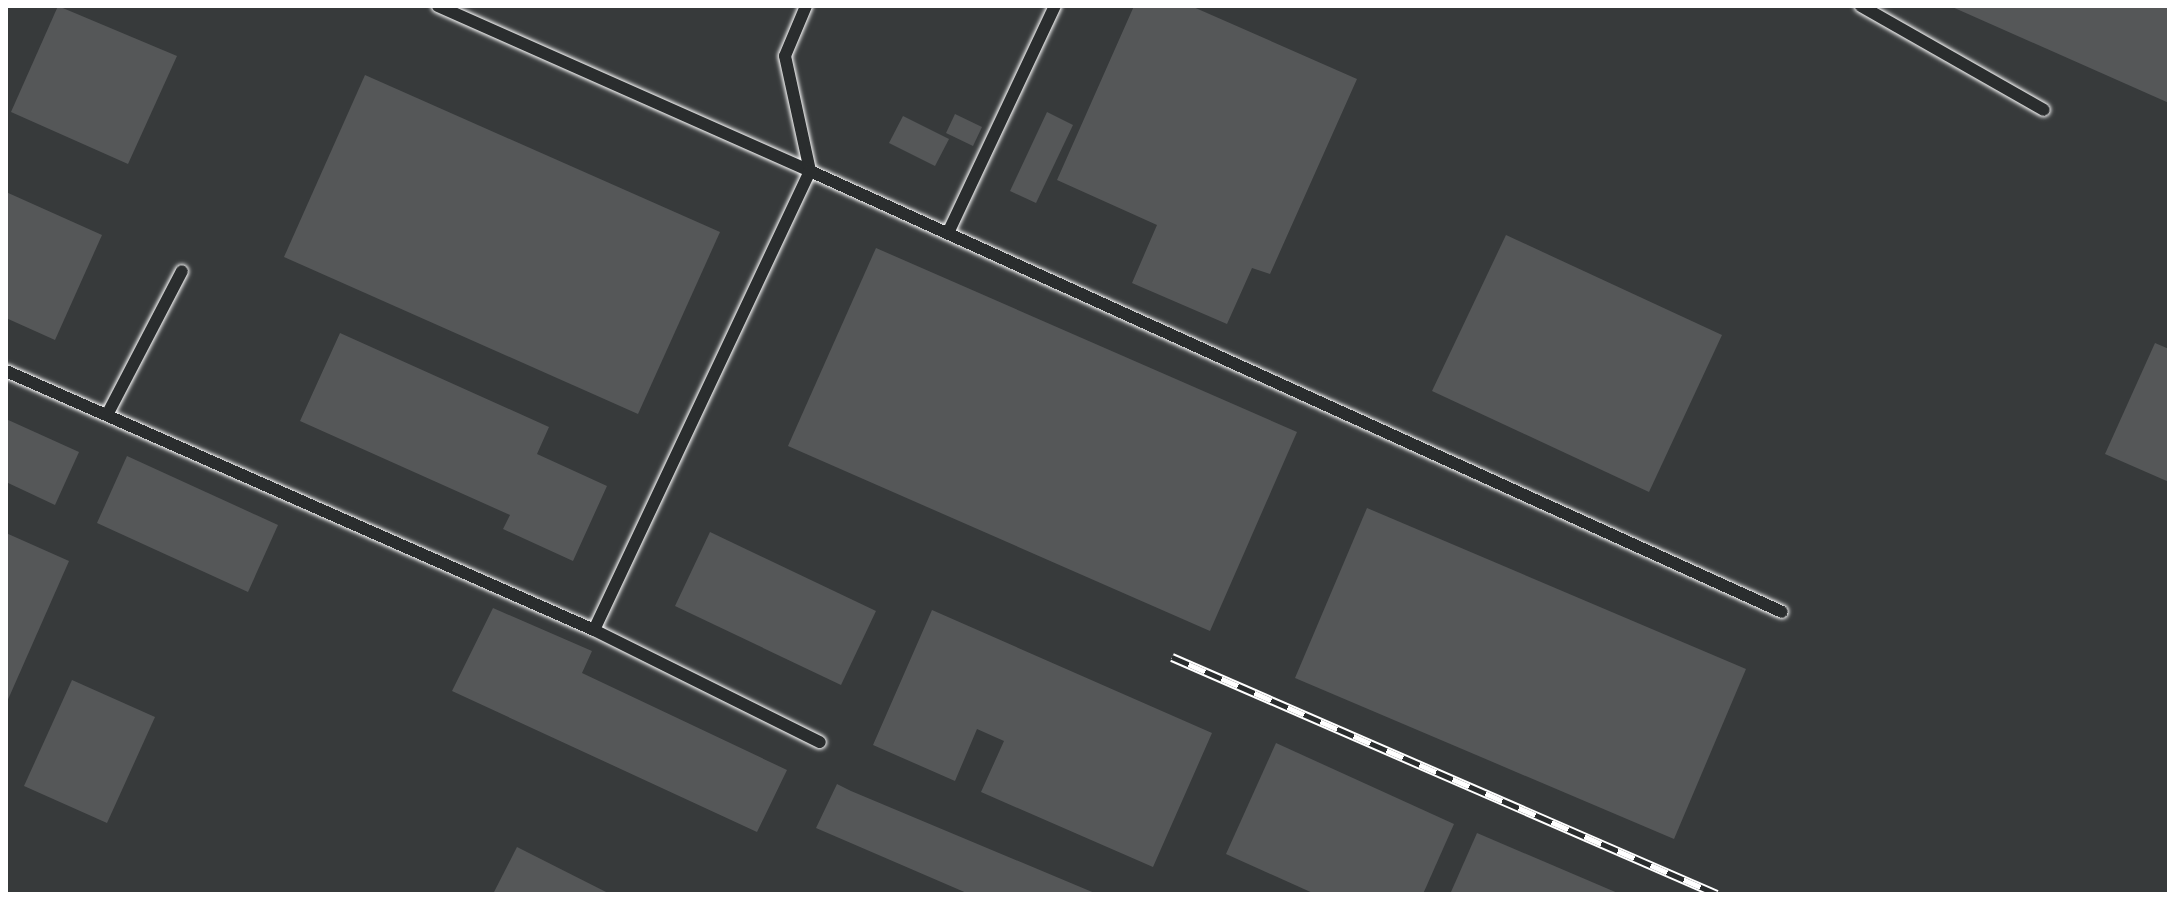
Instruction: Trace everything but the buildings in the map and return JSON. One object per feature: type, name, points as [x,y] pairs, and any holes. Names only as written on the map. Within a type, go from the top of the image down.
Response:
[{"type":"lane","points":[[438,6],[948,233],[1782,612]]},
{"type":"lane","points":[[594,630],[810,171],[785,56],[806,6]]},
{"type":"lane","points":[[948,233],[1055,6]]},
{"type":"lane","points":[[1861,6],[2044,110]]},
{"type":"lane","points":[[107,415],[182,271]]},
{"type":"lane","points":[[6,371],[594,630],[820,742]]},
{"type":"shaded area","points":[[6,6],[2169,6],[2169,894],[6,894]]},
{"type":"railway","points":[[1172,657],[1717,894]]}]
